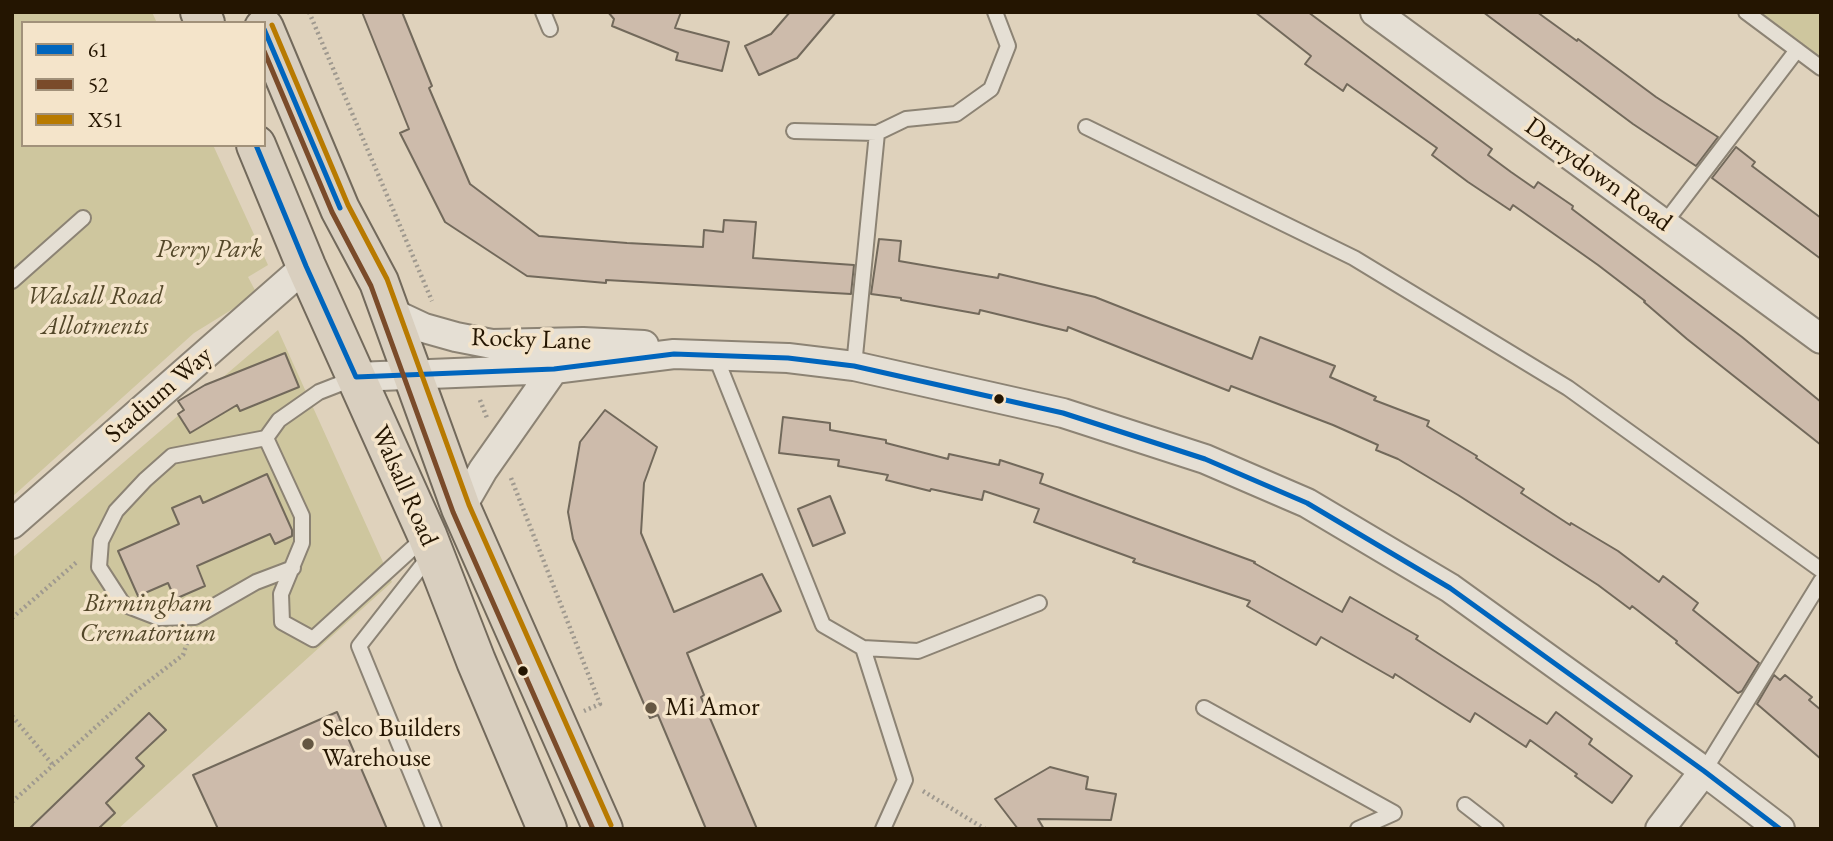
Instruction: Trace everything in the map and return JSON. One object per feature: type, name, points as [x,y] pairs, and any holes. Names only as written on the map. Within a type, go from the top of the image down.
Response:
[{"type":"highway","name":"Walsall Road","points":[[266,33],[340,208],[379,282],[461,508],[603,829]]},
{"type":"highway","name":"Walsall Road","points":[[257,147],[306,267],[430,543],[476,661],[547,829]]},
{"type":"highway","points":[[306,267],[328,246],[340,208]]},
{"type":"street","name":"Derrydown Road","points":[[1375,12],[1821,339]]},
{"type":"street","name":"Stadium Way","points":[[12,524],[306,267]]},
{"type":"street","name":"Rocky Lane","points":[[391,313],[424,328],[492,344],[640,344],[674,354]]},
{"type":"street","name":"Rocky Lane","points":[[356,377],[554,369],[674,354],[788,358],[853,366],[1063,413],[1205,459],[1307,503],[1450,588],[1780,829]]},
{"type":"street","name":"Rocky Lane","points":[[461,508],[483,470],[554,369]]},
{"type":"street","points":[[1660,829],[1704,771]]},
{"type":"lane","points":[[543,12],[550,29]]},
{"type":"lane","points":[[794,131],[877,133],[906,119],[956,114],[991,89],[1008,46],[995,12]]},
{"type":"lane","points":[[1746,12],[1821,68]]},
{"type":"lane","points":[[1664,224],[1797,50]]},
{"type":"lane","points":[[1086,127],[1354,258],[1568,388],[1821,570]]},
{"type":"lane","points":[[853,366],[877,133]]},
{"type":"lane","points":[[12,281],[83,218]]},
{"type":"lane","points":[[715,355],[823,625],[863,648],[918,651],[1039,603]]},
{"type":"lane","points":[[293,568],[256,582],[195,617],[159,618],[123,604],[99,567],[101,541],[116,512],[145,480],[172,456],[266,438],[279,420],[319,392],[356,377]]},
{"type":"lane","points":[[266,438],[302,516],[302,543],[281,594],[282,622],[313,639],[430,543]]},
{"type":"lane","points":[[430,543],[359,646],[434,829]]},
{"type":"lane","points":[[1704,771],[1821,581]]},
{"type":"lane","points":[[863,648],[905,780],[883,829]]},
{"type":"lane","points":[[1204,708],[1394,813],[1358,829]]},
{"type":"lane","points":[[1465,805],[1496,829]]},
{"type":"path","points":[[12,618],[101,541]]},
{"type":"path","points":[[12,802],[136,691],[183,655],[195,617]]},
{"type":"path","points":[[12,716],[53,765]]},
{"type":"path","points":[[905,780],[985,829]]},
{"type":"green space","name":"Walsall Road Allotments","points":[[12,12],[152,12],[156,21],[21,21],[21,147],[214,147],[268,265],[248,277],[257,294],[194,333],[12,497]]},
{"type":"green space","points":[[1757,12],[1821,12],[1821,59]]},
{"type":"green space","name":"Birmingham Crematorium","points":[[278,330],[392,582],[118,829],[12,829],[12,558]]},
{"type":"building","points":[[362,12],[402,12],[432,86],[429,88],[470,184],[539,236],[703,247],[704,230],[723,232],[724,220],[756,222],[753,258],[854,265],[851,294],[606,280],[606,283],[527,276],[445,222],[400,133],[409,129]]},
{"type":"building","points":[[608,12],[681,12],[675,28],[729,42],[722,71],[676,60],[678,53],[612,26],[614,19]]},
{"type":"building","points":[[790,12],[836,12],[797,58],[759,75],[745,46],[771,34]]},
{"type":"building","points":[[1255,12],[1308,12],[1492,149],[1488,155],[1511,172],[1534,188],[1538,182],[1573,206],[1572,209],[1742,337],[1821,402],[1821,445],[1598,265],[1513,205],[1510,210],[1468,182],[1432,155],[1437,148],[1347,84],[1343,91],[1305,64],[1311,56]]},
{"type":"building","points":[[1483,12],[1537,12],[1656,97],[1718,137],[1696,166],[1633,124]]},
{"type":"building","points":[[1736,147],[1755,162],[1752,166],[1821,218],[1821,259],[1712,178]]},
{"type":"building","points":[[879,239],[901,241],[899,261],[998,278],[999,274],[1095,297],[1252,359],[1260,337],[1335,366],[1330,377],[1376,397],[1374,400],[1429,421],[1427,426],[1524,489],[1521,493],[1570,525],[1571,523],[1618,551],[1659,582],[1663,576],[1698,603],[1693,610],[1759,663],[1742,691],[1738,693],[1632,606],[1630,609],[1598,585],[1458,495],[1398,459],[1376,450],[1378,445],[1333,425],[1231,386],[1229,391],[1068,327],[1067,331],[980,310],[979,314],[871,294]]},
{"type":"building","points":[[285,353],[299,387],[240,411],[237,405],[190,433],[178,414],[184,410],[178,401],[205,385]]},
{"type":"building","points":[[605,410],[657,447],[644,483],[641,533],[674,612],[762,574],[781,611],[687,653],[704,695],[701,697],[757,829],[706,829],[658,715],[650,718],[573,539],[568,512],[580,442]]},
{"type":"building","points":[[783,417],[830,423],[830,430],[886,440],[886,443],[948,459],[949,454],[999,465],[1000,460],[1043,474],[1040,483],[1255,562],[1342,612],[1350,597],[1418,636],[1416,639],[1547,724],[1556,712],[1592,739],[1589,744],[1632,776],[1612,803],[1530,740],[1526,747],[1475,713],[1470,722],[1395,674],[1393,678],[1321,637],[1316,645],[1247,606],[1250,601],[1133,562],[1135,559],[1034,522],[1039,509],[984,491],[982,500],[931,489],[930,491],[886,480],[888,475],[838,466],[839,460],[779,453]]},
{"type":"building","points":[[267,474],[292,530],[292,536],[275,544],[270,534],[197,566],[205,586],[175,599],[168,583],[138,596],[118,551],[179,524],[172,508],[200,496],[203,503]]},
{"type":"building","points":[[830,496],[845,533],[813,546],[798,509]]},
{"type":"building","points":[[1774,675],[1780,680],[1785,675],[1812,697],[1809,700],[1821,710],[1821,759],[1757,704]]},
{"type":"building","name":"Selco Builders Warehouse","points":[[337,712],[387,829],[218,829],[193,775]]},
{"type":"building","points":[[149,713],[166,730],[136,758],[144,766],[106,803],[115,813],[98,829],[29,829]]},
{"type":"building","points":[[1050,767],[1088,777],[1086,789],[1116,794],[1111,820],[1038,819],[1044,829],[1018,829],[995,799]]},
{"type":"transit line","name":"X51","points":[[272,25],[348,205],[387,279],[469,505],[611,825]]},
{"type":"transit line","name":"61","points":[[266,34],[340,208]]},
{"type":"transit line","name":"52","points":[[266,56],[332,212],[371,286],[453,512],[593,829]]},
{"type":"transit line","name":"61","points":[[257,147],[356,377],[554,369],[674,354],[788,358],[854,366],[1063,413],[1205,459],[1307,503],[1450,588],[1780,829]]},
{"type":"place","name":"Mi Amor","points":[[651,708]]},
{"type":"place","name":"Selco Builders Warehouse","points":[[308,744]]},
{"type":"park label","name":"Perry Park","points":[[209,250]]}]
